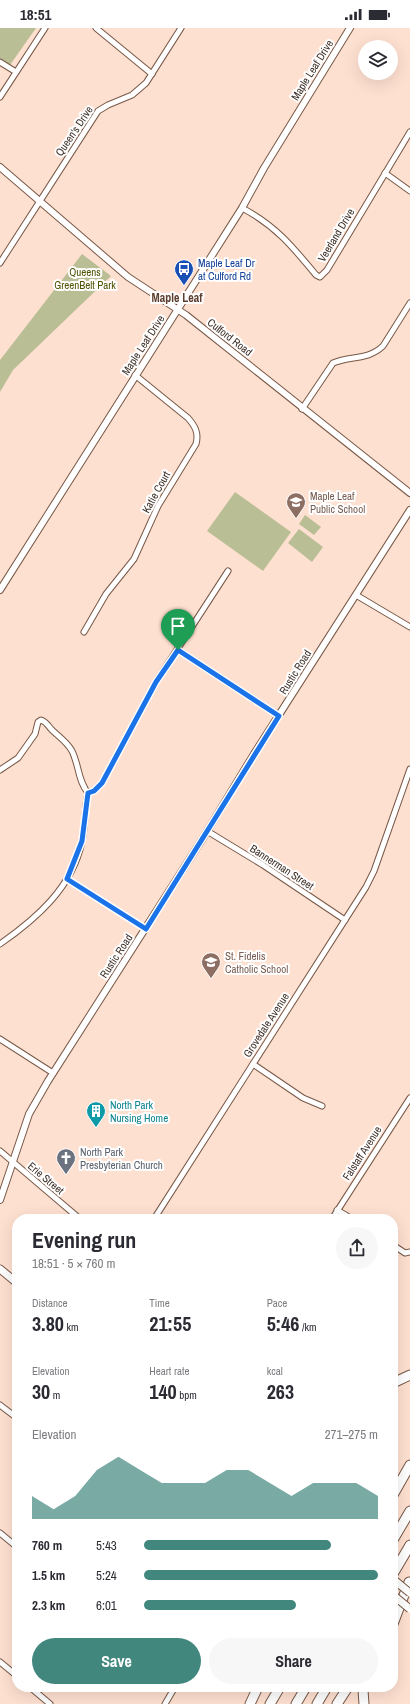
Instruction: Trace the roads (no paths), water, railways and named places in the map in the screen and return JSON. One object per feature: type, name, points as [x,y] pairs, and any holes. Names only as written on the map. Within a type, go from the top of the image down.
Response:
[{"type":"highway","points":[[398,1381],[410,1376]]},
{"type":"highway","points":[[398,1486],[410,1465]]},
{"type":"highway","points":[[398,1531],[410,1511]]},
{"type":"highway","points":[[398,1565],[410,1545]]},
{"type":"highway","points":[[398,1602],[410,1582]]},
{"type":"highway","points":[[398,1612],[410,1582]]},
{"type":"highway","points":[[250,1704],[256,1692]]},
{"type":"highway","points":[[270,1704],[277,1692]]},
{"type":"highway","points":[[296,1704],[303,1692]]},
{"type":"highway","points":[[317,1704],[324,1692]]},
{"type":"highway","points":[[337,1704],[345,1692]]},
{"type":"highway","points":[[363,1692],[364,1704]]},
{"type":"main road","points":[[0,1269],[12,1279]]},
{"type":"main road","points":[[398,1583],[410,1593]]},
{"type":"main road","points":[[398,1599],[410,1609]]},
{"type":"street","points":[[0,97],[45,28]]},
{"type":"street","points":[[96,28],[152,74]]},
{"type":"street","name":"Queen's Drive","points":[[0,262],[98,111],[136,92],[146,83],[180,28]]},
{"type":"street","name":"Maple Leaf Drive","points":[[0,590],[242,208],[264,168],[350,28]]},
{"type":"street","points":[[0,62],[16,72]]},
{"type":"street","name":"Veerland Drive","points":[[242,208],[274,228],[285,238],[316,275],[320,277],[327,270],[410,132]]},
{"type":"street","name":"Culford Road","points":[[0,167],[128,277],[178,310],[228,347],[302,409],[410,493]]},
{"type":"street","points":[[385,173],[410,191]]},
{"type":"street","points":[[302,409],[333,363],[346,359],[367,356],[378,351],[383,346],[410,303]]},
{"type":"street","name":"Katie Court","points":[[84,632],[106,594],[134,559],[158,506],[196,444],[197,438],[194,425],[188,418],[135,375]]},
{"type":"street","name":"Rustic Road","points":[[0,1200],[30,1114],[53,1073],[146,929],[410,510]]},
{"type":"street","points":[[88,793],[94,791],[102,783],[156,682],[228,571]]},
{"type":"street","points":[[356,595],[410,627]]},
{"type":"street","points":[[178,650],[279,716]]},
{"type":"street","points":[[0,770],[18,758],[35,734],[38,722],[41,720],[45,721],[68,746],[76,760],[81,784],[88,793],[82,841],[67,879],[36,916],[0,944]]},
{"type":"street","name":"Grovedale Avenue","points":[[157,1214],[366,888],[374,871],[410,769]]},
{"type":"street","name":"Bannerman Street","points":[[207,831],[263,865],[345,920]]},
{"type":"street","points":[[67,879],[146,929]]},
{"type":"street","points":[[0,1039],[53,1073]]},
{"type":"street","points":[[253,1064],[303,1098],[322,1106]]},
{"type":"street","name":"Falstaff Avenue","points":[[335,1214],[410,1098]]},
{"type":"street","name":"Erie Street","points":[[0,1151],[74,1214]]},
{"type":"street","points":[[338,1210],[344,1214]]},
{"type":"street","points":[[398,1248],[405,1253],[410,1252]]},
{"type":"street","points":[[0,1405],[12,1414]]},
{"type":"street","points":[[0,1533],[12,1543]]},
{"type":"street","points":[[0,1662],[12,1672]]},
{"type":"street","points":[[36,1692],[50,1704]]},
{"type":"street","points":[[165,1704],[172,1692]]},
{"type":"place","name":"Maple Leaf Dr at Culford Rd","points":[[184,286]]},
{"type":"place","name":"Maple Leaf Public School","points":[[296,519]]},
{"type":"place","name":"St. Fidelis Catholic School","points":[[211,979]]},
{"type":"place","name":"North Park Nursing Home","points":[[96,1128]]},
{"type":"place","name":"North Park Presbyterian Church","points":[[66,1175]]},
{"type":"district","name":"Maple Leaf","points":[[177,298]]},
{"type":"park label","name":"Queens GreenBelt Park","points":[[85,278]]}]
